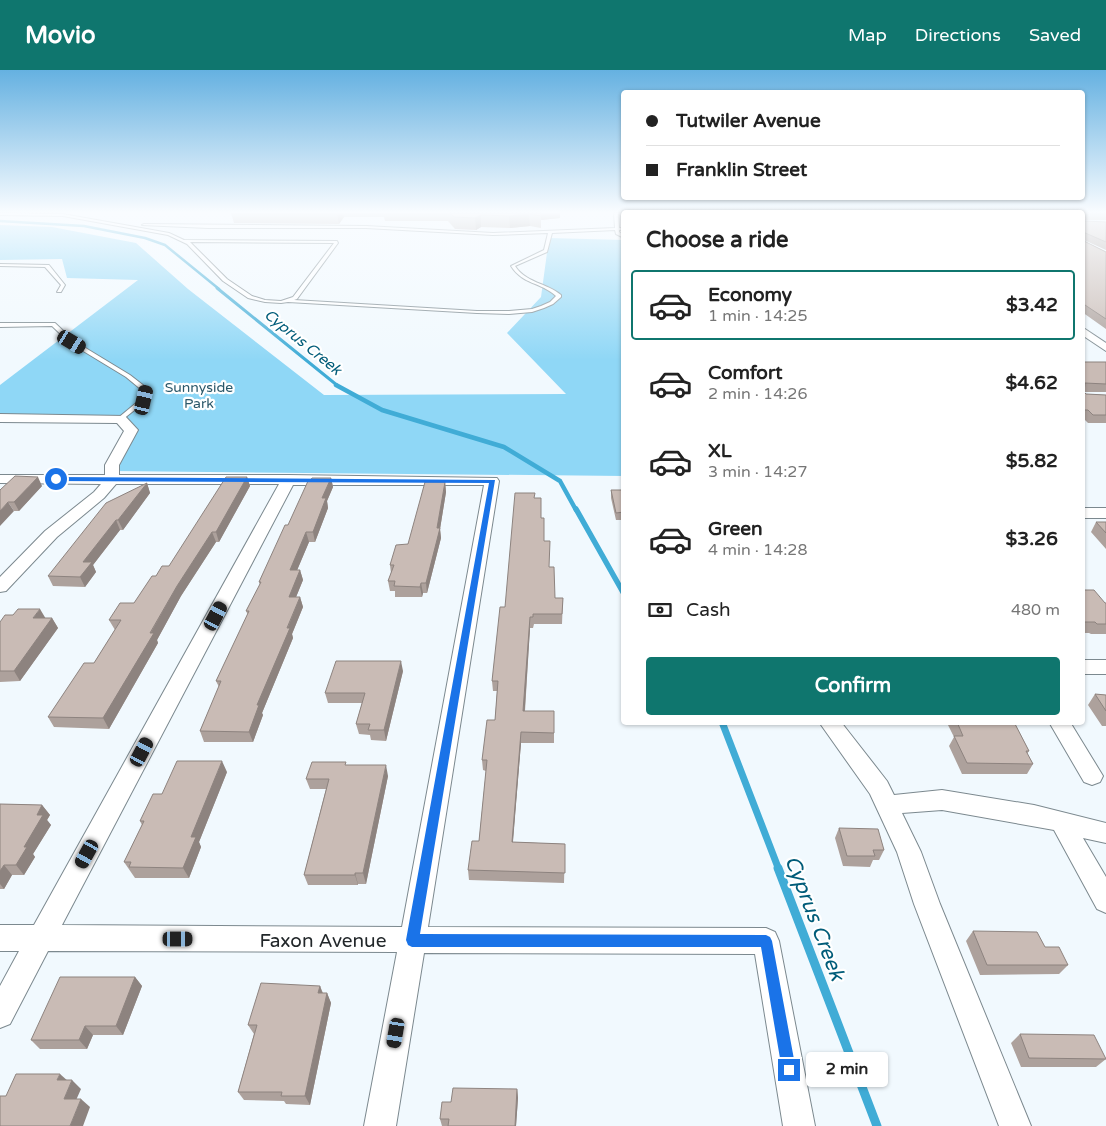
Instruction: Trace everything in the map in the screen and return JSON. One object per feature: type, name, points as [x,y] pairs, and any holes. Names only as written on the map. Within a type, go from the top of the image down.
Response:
[{"type":"street","points":[[1085,332],[1106,348]]},
{"type":"street","points":[[0,418],[120,419],[131,430],[112,465],[112,480],[99,495],[51,534],[0,587]]},
{"type":"street","points":[[0,479],[492,481],[380,1126]]},
{"type":"street","points":[[0,1014],[289,480]]},
{"type":"street","points":[[1085,513],[1106,513]]},
{"type":"street","points":[[1085,667],[1106,667]]},
{"type":"street","points":[[831,725],[879,788],[909,852],[927,904],[1015,1126]]},
{"type":"street","points":[[1061,725],[1092,776]]},
{"type":"street","points":[[887,805],[942,800],[1034,815],[1106,833]]},
{"type":"street","points":[[1062,822],[1106,901]]},
{"type":"street","name":"Faxon Avenue","points":[[0,938],[766,941],[799,1126]]},
{"type":"lane","points":[[206,262],[225,280],[250,298],[265,301],[477,312],[506,312],[545,306],[555,302],[559,296],[553,289],[530,282],[514,270],[513,266],[521,262]]},
{"type":"lane","points":[[287,301],[295,298],[322,262]]},
{"type":"lane","points":[[0,265],[47,266],[63,285],[59,291]]},
{"type":"lane","points":[[0,326],[53,324],[72,342],[128,376],[146,390],[144,400],[120,419]]},
{"type":"green space","name":"Sunnyside Park","points":[[63,262],[158,262],[188,289],[324,395],[566,394],[507,333],[541,297],[546,262],[621,262],[621,476],[112,471],[131,430],[120,419],[0,418],[0,385],[138,280],[67,278]]},
{"type":"building","points":[[1085,262],[1106,262],[1106,319],[1085,305]]},
{"type":"building","points":[[1085,362],[1106,362],[1106,384],[1085,383]]},
{"type":"building","points":[[1085,393],[1106,395],[1106,415],[1093,415],[1088,410],[1085,410]]},
{"type":"building","points":[[15,476],[38,477],[14,502],[8,502],[0,511],[0,490]]},
{"type":"building","points":[[226,477],[247,477],[216,532],[212,532],[177,586],[150,633],[154,633],[103,718],[48,717],[84,663],[94,663],[121,620],[109,620],[120,603],[134,603],[152,576],[156,576],[162,566],[169,566]]},
{"type":"building","points":[[312,478],[331,478],[322,498],[326,498],[313,532],[306,532],[290,570],[300,570],[289,597],[300,597],[287,628],[290,628],[257,705],[259,705],[249,732],[200,731],[221,681],[216,681],[249,611],[246,611],[261,582],[259,582],[285,525],[288,525],[308,481]]},
{"type":"building","points":[[425,482],[445,482],[437,528],[440,528],[426,583],[421,583],[420,587],[394,586],[395,581],[388,581],[394,565],[390,565],[396,545],[408,544]]},
{"type":"building","points":[[147,483],[83,562],[92,562],[80,577],[48,576],[106,503]]},
{"type":"building","points":[[611,490],[621,490],[621,512],[616,513]]},
{"type":"building","points":[[515,493],[535,493],[534,498],[541,498],[541,518],[544,518],[544,541],[550,541],[549,567],[554,567],[555,598],[563,598],[562,614],[533,614],[533,617],[530,617],[523,711],[554,711],[554,733],[521,732],[512,842],[565,844],[565,873],[468,870],[472,841],[479,841],[487,760],[482,760],[487,720],[495,720],[498,681],[492,681],[500,607],[505,607]]},
{"type":"building","points":[[1096,522],[1106,522],[1106,533]]},
{"type":"building","points":[[1085,590],[1094,590],[1106,603],[1106,624],[1097,624],[1095,622],[1085,622]]},
{"type":"building","points":[[18,609],[40,609],[33,618],[52,618],[14,671],[0,671],[0,622],[5,615],[13,615]]},
{"type":"building","points":[[336,661],[401,661],[384,730],[368,730],[370,724],[356,724],[365,693],[325,693]]},
{"type":"building","points":[[1095,694],[1106,695],[1106,711]]},
{"type":"building","points":[[958,725],[1016,725],[1029,751],[1026,751],[1033,764],[967,763],[954,736],[963,736]]},
{"type":"building","points":[[177,761],[222,761],[191,837],[196,837],[183,868],[129,867],[131,862],[124,862],[144,821],[140,821],[153,794],[162,794]]},
{"type":"building","points":[[312,762],[346,762],[345,765],[386,765],[363,873],[355,873],[355,875],[304,875],[329,779],[306,779]]},
{"type":"building","points":[[0,804],[42,805],[37,815],[43,815],[24,847],[27,847],[16,865],[4,865],[0,871]]},
{"type":"building","points":[[839,828],[878,829],[884,850],[873,850],[875,856],[847,856]]},
{"type":"building","points":[[973,931],[1037,932],[1045,947],[1059,947],[1068,965],[987,965]]},
{"type":"building","points":[[60,977],[135,977],[116,1026],[85,1026],[79,1040],[31,1040]]},
{"type":"building","points":[[261,983],[320,986],[318,993],[327,993],[305,1096],[281,1096],[282,1092],[238,1092],[257,1025],[248,1025]]},
{"type":"building","points":[[1020,1034],[1094,1035],[1106,1059],[1029,1058]]},
{"type":"building","points":[[16,1074],[60,1074],[57,1080],[72,1080],[64,1099],[81,1099],[70,1126],[0,1126],[0,1096],[6,1096]]},
{"type":"building","points":[[453,1088],[517,1089],[515,1126],[448,1126],[449,1119],[440,1119],[442,1102],[451,1102]]},
{"type":"waterway","name":"Cyprus Creek","points":[[186,262],[219,289]]},
{"type":"waterway","name":"Cyprus Creek","points":[[217,288],[338,386]]},
{"type":"waterway","name":"Cyprus Creek","points":[[336,385],[382,410],[504,447],[560,481],[576,510]]},
{"type":"waterway","name":"Cyprus Creek","points":[[576,509],[621,589]]},
{"type":"waterway","name":"Cyprus Creek","points":[[723,725],[779,870]]},
{"type":"waterway","name":"Cyprus Creek","points":[[778,868],[877,1126]]},
{"type":"route","points":[[56,479],[492,481],[412,940],[766,941],[789,1070]]}]
